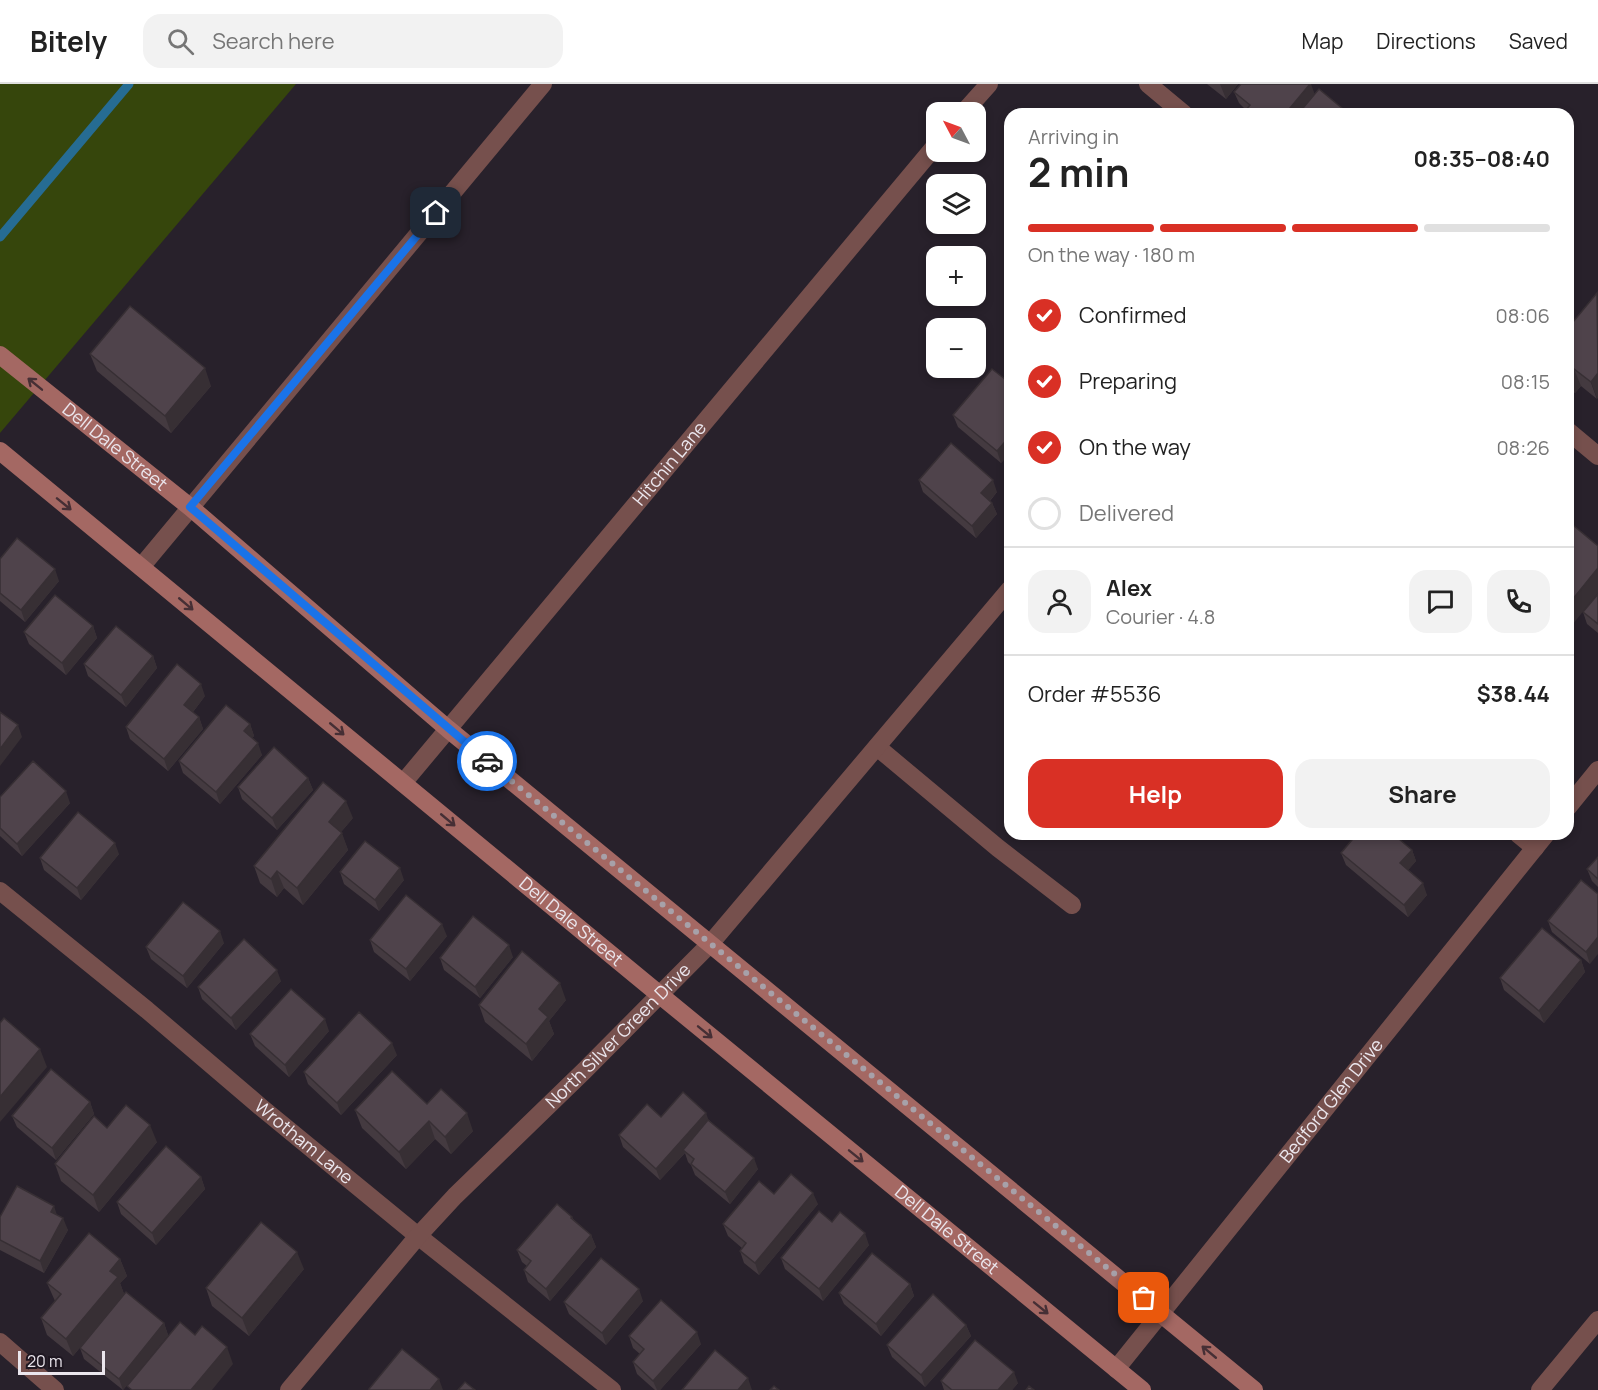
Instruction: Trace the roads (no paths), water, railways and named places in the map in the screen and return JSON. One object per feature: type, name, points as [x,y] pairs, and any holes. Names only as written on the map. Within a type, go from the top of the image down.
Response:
[{"type":"main road","name":"Dell Dale Street","points":[[0,355],[190,507],[448,729],[1254,1390]]},
{"type":"main road","name":"Dell Dale Street","points":[[0,451],[1142,1390]]},
{"type":"street","points":[[141,567],[543,84]]},
{"type":"street","points":[[973,102],[989,84]]},
{"type":"street","points":[[1148,84],[1177,108]]},
{"type":"street","name":"Hitchin Lane","points":[[403,783],[926,157]]},
{"type":"street","points":[[1574,436],[1598,456]]},
{"type":"street","name":"North Silver Green Drive","points":[[289,1390],[418,1236],[455,1196],[710,944],[1004,596]]},
{"type":"street","points":[[877,747],[998,848],[1072,905]]},
{"type":"street","points":[[1574,800],[1598,770]]},
{"type":"street","name":"Bedford Glen Drive","points":[[1116,1369],[1540,841]]},
{"type":"street","name":"Wrotham Lane","points":[[0,891],[138,1002],[262,1108],[418,1236],[612,1390]]},
{"type":"street","points":[[1540,1390],[1598,1320]]},
{"type":"street","points":[[0,1342],[55,1390]]},
{"type":"waterway","points":[[0,237],[129,84]]}]
